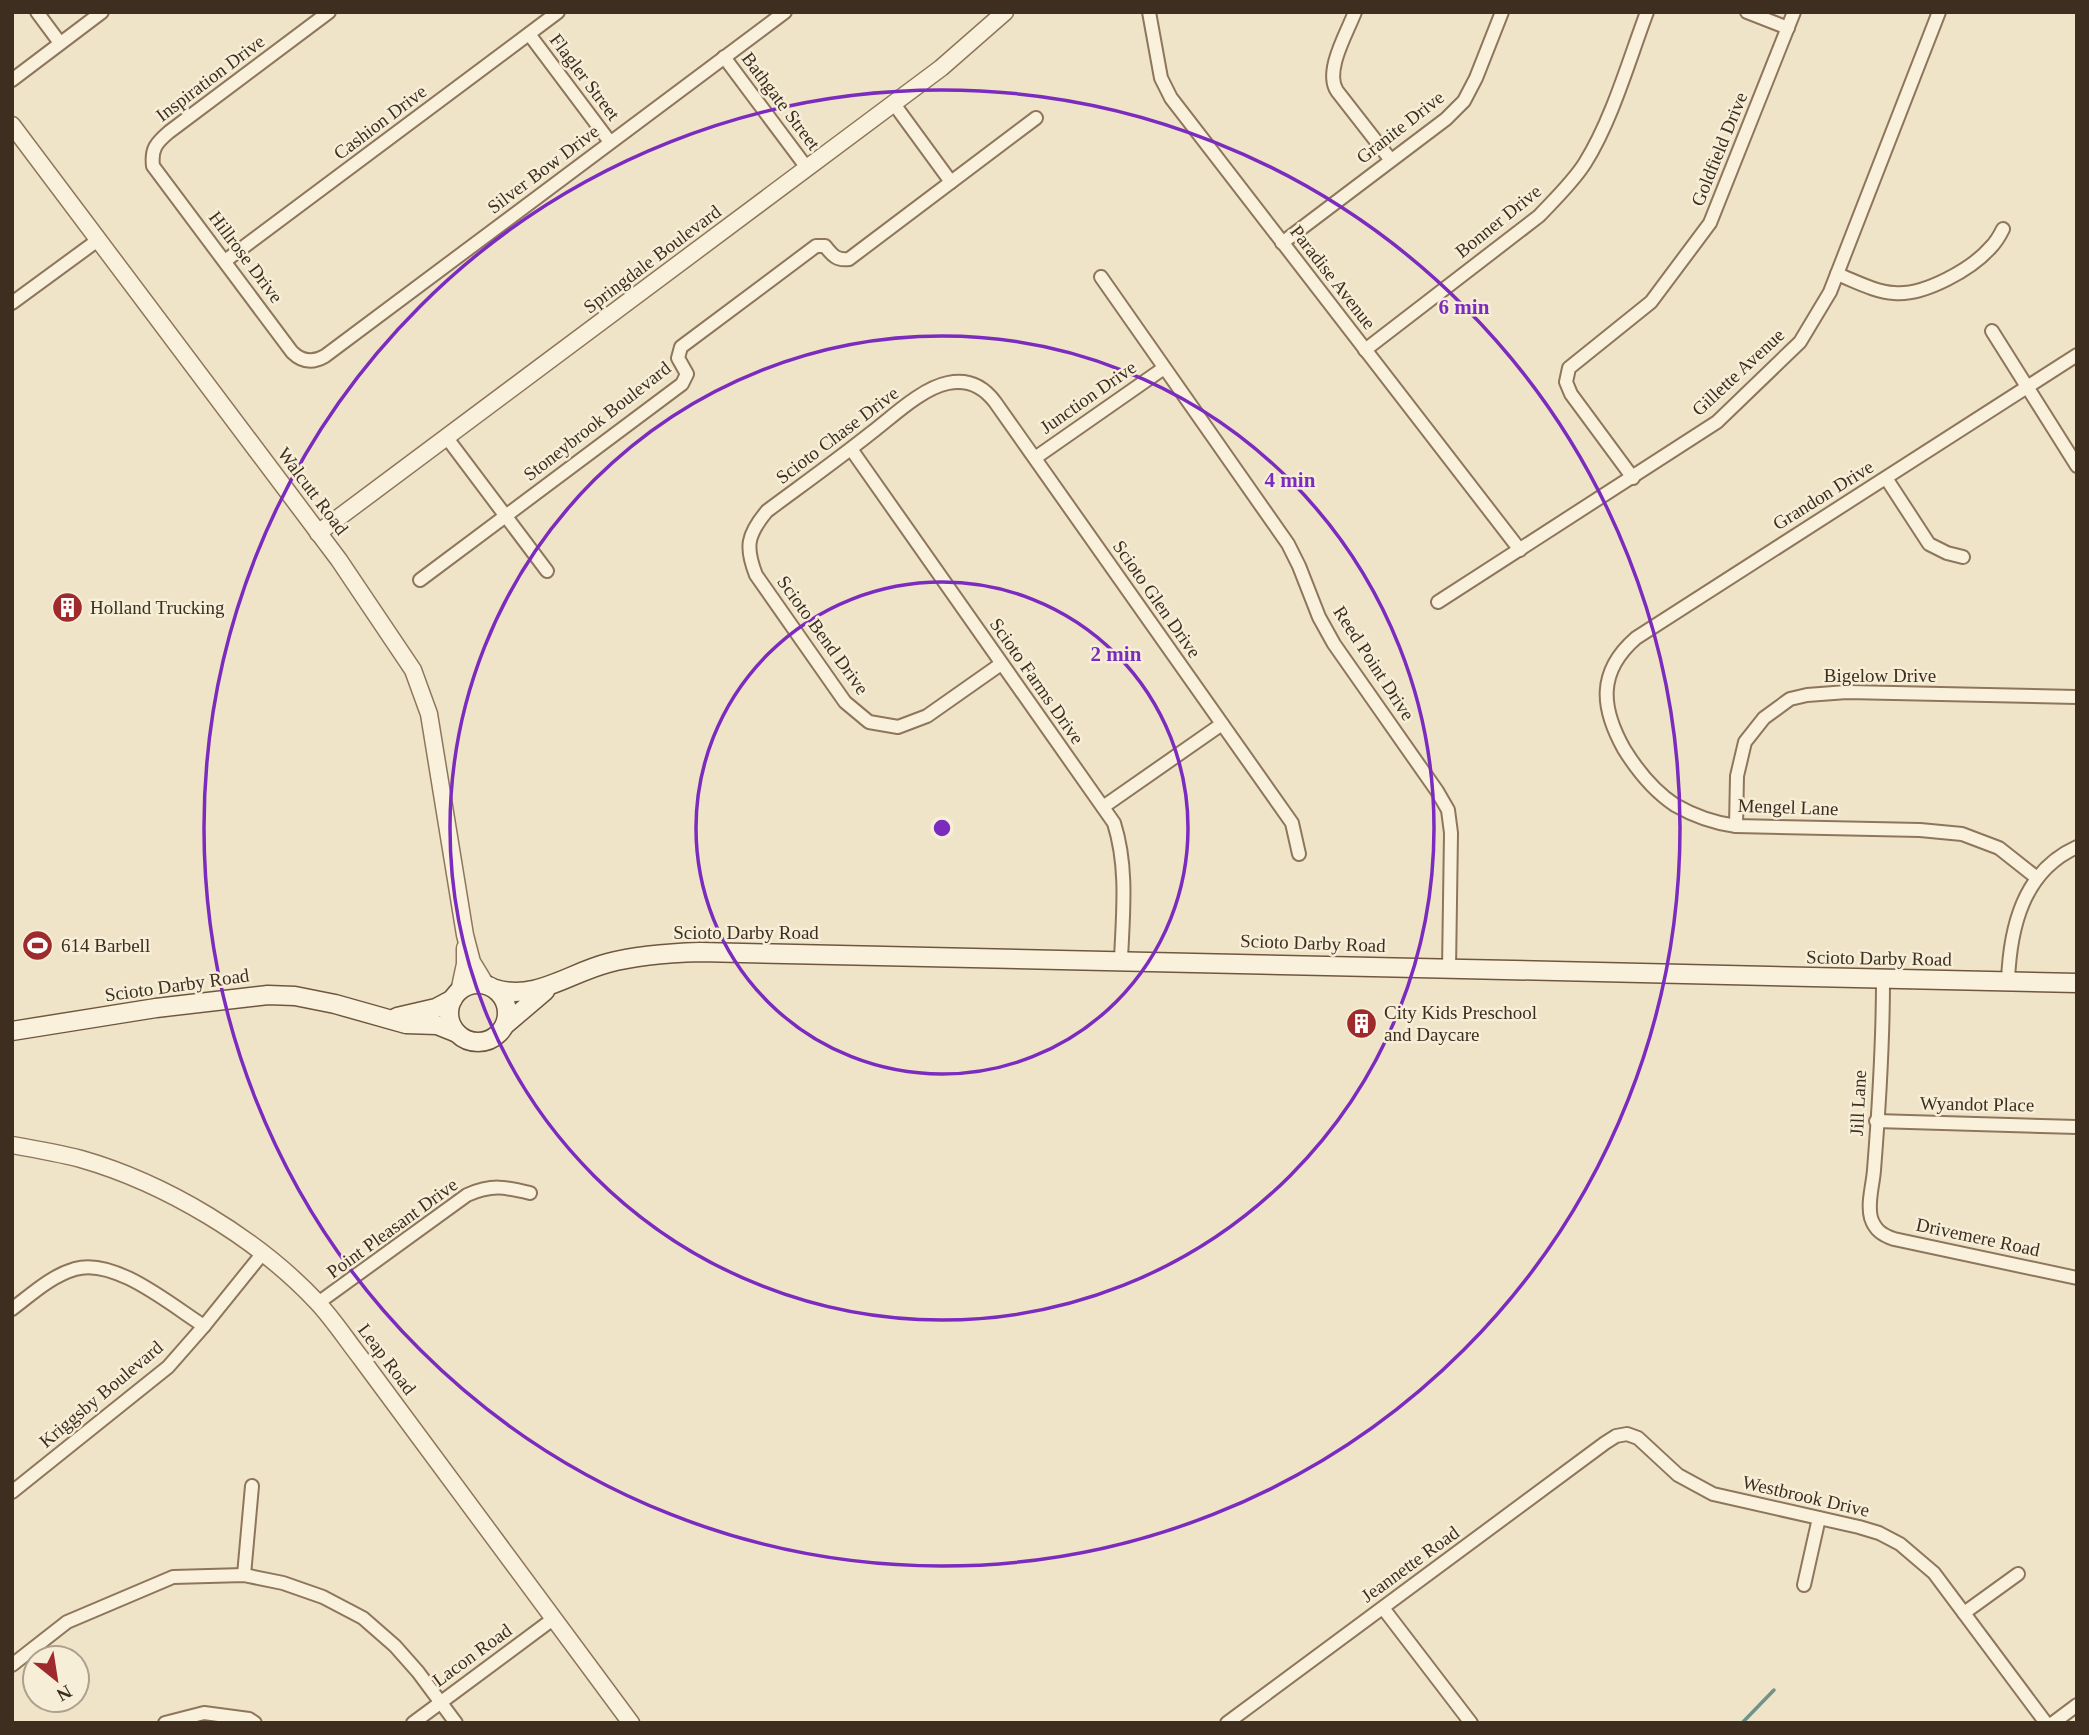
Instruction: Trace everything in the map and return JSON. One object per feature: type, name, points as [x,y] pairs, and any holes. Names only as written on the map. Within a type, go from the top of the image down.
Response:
[{"type":"main road","name":"Scioto Darby Road","points":[[490,987],[512,994],[528,992],[607,963],[666,953],[1121,959],[2077,983]]},
{"type":"main road","points":[[475,984],[490,987],[506,1005],[505,1025],[499,1033],[482,1042],[464,1038],[457,1032],[450,1016],[456,995],[475,984]]},
{"type":"main road","name":"Scioto Darby Road","points":[[505,1025],[553,984]]},
{"type":"main road","name":"Scioto Darby Road","points":[[12,1031],[156,1008],[268,995],[295,996],[406,1024],[437,1025],[457,1032]]},
{"type":"main road","name":"Scioto Darby Road","points":[[387,1018],[432,1009],[456,995]]},
{"type":"street","points":[[37,12],[60,43]]},
{"type":"street","points":[[12,80],[102,12]]},
{"type":"street","name":"Inspiration Drive","points":[[152,153],[156,143],[169,132],[329,12]]},
{"type":"street","name":"Cashion Drive","points":[[225,261],[558,12]]},
{"type":"street","name":"Silver Bow Drive","points":[[325,356],[785,12]]},
{"type":"street","name":"Springdale Boulevard","points":[[318,533],[894,104],[965,49],[1005,12]]},
{"type":"street","points":[[1355,12],[1333,68],[1332,81],[1391,159]]},
{"type":"street","name":"Granite Drive","points":[[1282,243],[1446,119],[1464,101],[1502,12]]},
{"type":"street","name":"Bonner Drive","points":[[1365,350],[1539,216],[1563,192],[1600,136],[1647,12]]},
{"type":"street","points":[[1747,12],[1788,28]]},
{"type":"street","name":"Goldfield Drive","points":[[1633,478],[1571,394],[1566,382],[1569,368],[1651,302],[1710,223],[1794,12]]},
{"type":"street","name":"Gillette Avenue","points":[[1438,602],[1717,422],[1800,342],[1830,292],[1939,12]]},
{"type":"street","name":"Paradise Avenue","points":[[1152,13],[1161,78],[1171,98],[1520,550]]},
{"type":"street","name":"Flagler Street","points":[[528,34],[610,142]]},
{"type":"street","name":"Bathgate Street","points":[[724,57],[807,169]]},
{"type":"street","points":[[894,104],[951,182]]},
{"type":"street","name":"Stoneybrook Boulevard","points":[[421,580],[682,384],[687,374],[678,358],[681,347],[806,253],[822,245],[835,258],[849,259],[1036,118]]},
{"type":"street","name":"Walcutt Road","points":[[12,125],[318,533],[413,670],[423,693],[432,733],[465,935],[472,962],[490,987]]},
{"type":"street","name":"Hillrose Drive","points":[[152,153],[153,166],[298,358],[317,361],[325,356]]},
{"type":"street","points":[[1837,274],[1891,293],[1908,294],[1923,290],[1979,258],[1992,246],[2003,229]]},
{"type":"street","points":[[12,303],[98,240]]},
{"type":"street","name":"Reed Point Drive","points":[[1101,277],[1288,544],[1319,617],[1334,643],[1448,810],[1451,833],[1448,969]]},
{"type":"street","points":[[1992,331],[2077,466]]},
{"type":"street","name":"Grandon Drive","points":[[1607,684],[1616,659],[1636,638],[2077,355]]},
{"type":"street","name":"Junction Drive","points":[[1034,458],[1164,368]]},
{"type":"street","name":"Scioto Glen Drive","points":[[965,382],[982,388],[990,395],[1292,823],[1299,854]]},
{"type":"street","name":"Scioto Chase Drive","points":[[748,541],[755,525],[767,511],[909,404],[939,385],[965,382]]},
{"type":"street","points":[[447,438],[547,571]]},
{"type":"street","name":"Scioto Farms Drive","points":[[851,449],[1114,823],[1121,845],[1124,869],[1121,959]]},
{"type":"street","points":[[1886,478],[1929,544],[1963,557]]},
{"type":"street","name":"Scioto Bend Drive","points":[[748,541],[750,559],[756,575],[845,702],[869,722],[898,727],[927,716],[1001,664]]},
{"type":"street","name":"Mengel Lane","points":[[1607,684],[1607,712],[1612,727],[1643,775],[1674,804],[1694,815],[1736,826],[1920,830],[1962,834],[2000,848],[2037,878]]},
{"type":"street","name":"Bigelow Drive","points":[[1736,826],[1737,776],[1745,742],[1763,718],[1790,699],[1847,692],[2077,696]]},
{"type":"street","points":[[1103,807],[1222,724]]},
{"type":"street","points":[[2008,981],[2009,956],[2019,909],[2037,878],[2054,862],[2077,847]]},
{"type":"street","name":"Walcutt Road","points":[[456,995],[465,964],[465,935]]},
{"type":"street","name":"Jill Lane","points":[[1875,1227],[1870,1216],[1883,980]]},
{"type":"street","name":"Wyandot Place","points":[[1876,1121],[2077,1127]]},
{"type":"street","name":"Leap Road","points":[[12,1145],[80,1159],[147,1184],[209,1215],[283,1270],[318,1303],[631,1723]]},
{"type":"street","name":"Point Pleasant Drive","points":[[318,1303],[467,1195],[484,1187],[503,1187],[530,1193]]},
{"type":"street","name":"Drivemere Road","points":[[1875,1227],[1883,1235],[1894,1239],[2077,1278]]},
{"type":"street","name":"Kriggsby Boulevard","points":[[12,1492],[168,1367],[262,1254]]},
{"type":"street","points":[[12,1309],[60,1275],[78,1268],[103,1268],[122,1274],[204,1326]]},
{"type":"street","name":"Westbrook Drive","points":[[1616,1436],[1627,1434],[1639,1438],[1678,1475],[1713,1494],[1879,1533],[1900,1544],[1934,1573],[2046,1723]]},
{"type":"street","name":"Jeannette Road","points":[[1227,1723],[1616,1436]]},
{"type":"street","points":[[243,1575],[252,1486]]},
{"type":"street","points":[[1804,1585],[1819,1518]]},
{"type":"street","points":[[1964,1613],[2018,1574]]},
{"type":"street","points":[[12,1665],[66,1622],[173,1577],[243,1575],[283,1583],[323,1597],[363,1618],[395,1646],[456,1723]]},
{"type":"street","points":[[1383,1608],[1471,1723]]},
{"type":"street","name":"Lacon Road","points":[[413,1723],[553,1619]]},
{"type":"street","points":[[2053,1723],[2077,1705]]},
{"type":"street","points":[[165,1723],[204,1713],[248,1719],[255,1723]]},
{"type":"waterway","points":[[1742,1723],[1774,1690]]},
{"type":"place","name":"Holland Trucking","points":[[67,607]]},
{"type":"place","name":"614 Barbell","points":[[38,945]]},
{"type":"place","name":"City Kids Preschool and Daycare","points":[[1361,1023]]}]
